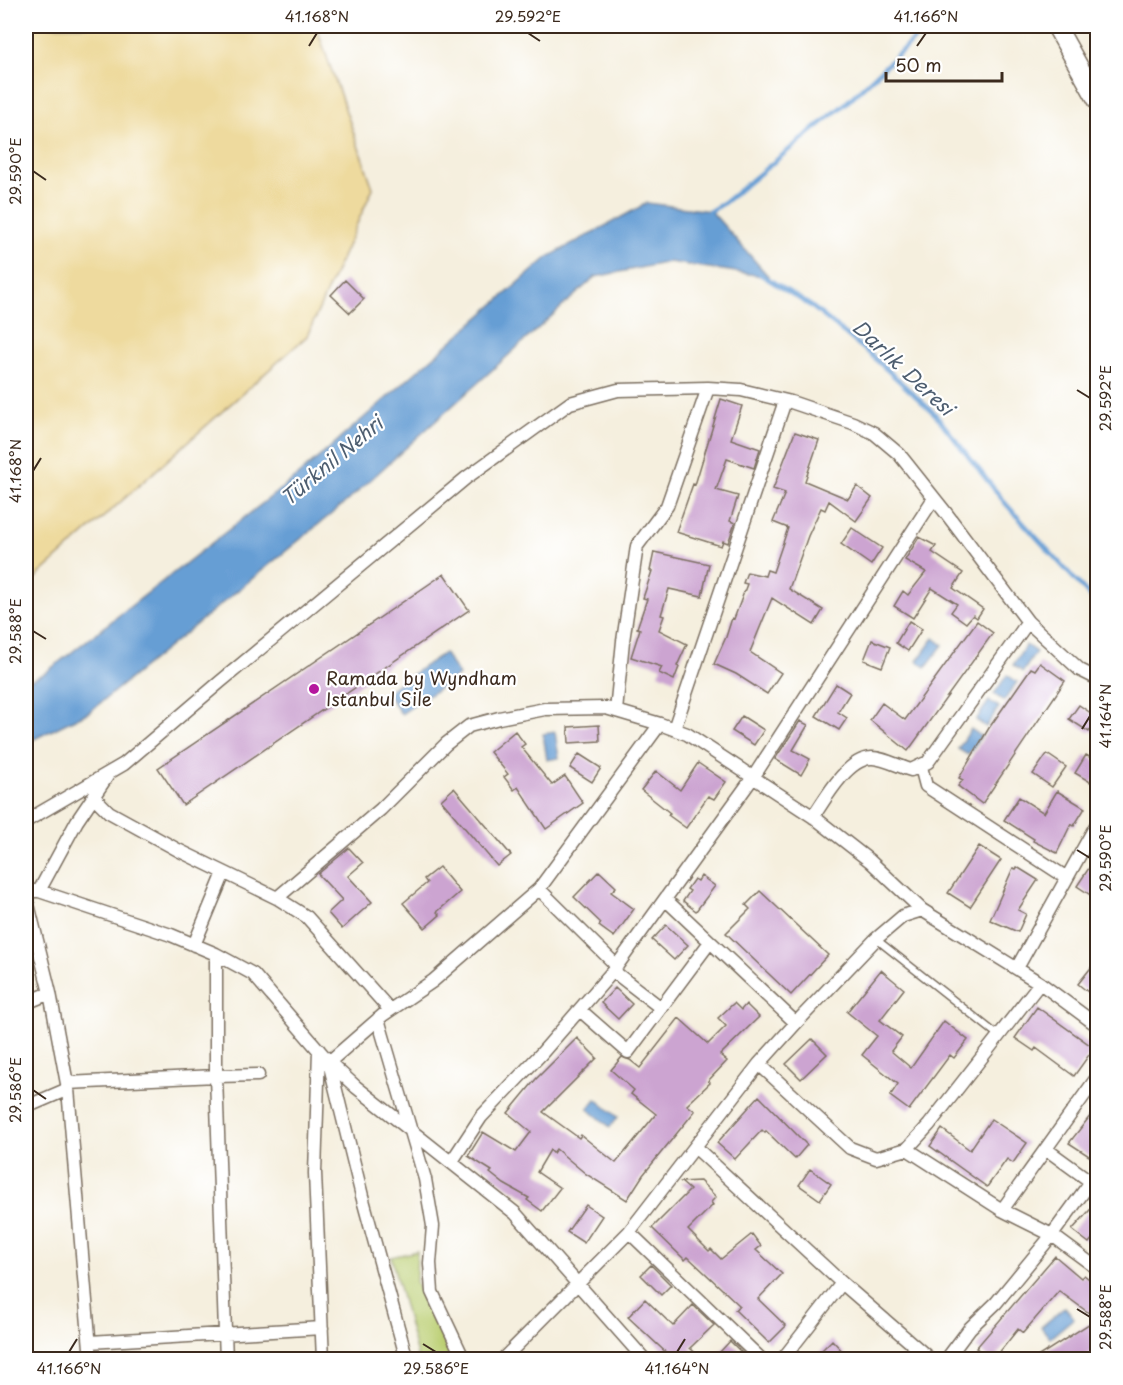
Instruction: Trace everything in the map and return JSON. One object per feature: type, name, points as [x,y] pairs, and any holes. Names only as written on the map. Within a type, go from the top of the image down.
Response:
[{"type":"main road","points":[[1056,26],[1098,100]]},
{"type":"street","points":[[616,711],[622,641],[637,546],[667,506],[708,388]]},
{"type":"street","points":[[26,821],[124,764],[466,478],[570,403],[618,390],[708,388],[741,390],[785,401],[853,423],[874,433],[899,454],[1028,622],[1080,670],[1098,679]]},
{"type":"street","points":[[674,729],[785,401]]},
{"type":"street","points":[[452,1161],[481,1117],[580,1010],[615,968],[754,776],[934,498]]},
{"type":"street","points":[[813,817],[841,777],[858,763],[870,758],[911,770],[928,762],[1028,622]]},
{"type":"street","points":[[277,898],[381,809],[446,744],[470,726],[545,709],[606,708],[687,734],[754,776],[813,817],[870,861],[922,910],[1040,983],[1098,1026]]},
{"type":"street","points":[[329,1062],[378,1019],[433,981],[539,889],[660,724]]},
{"type":"street","points":[[921,767],[926,786],[1067,878]]},
{"type":"street","points":[[39,891],[77,821],[111,772]]},
{"type":"street","points":[[94,797],[109,812],[178,850],[277,898],[307,917],[390,1010]]},
{"type":"street","points":[[1017,968],[1098,822]]},
{"type":"street","points":[[194,945],[224,873]]},
{"type":"street","points":[[539,889],[615,968],[661,1008]]},
{"type":"street","points":[[26,891],[39,891],[105,912],[216,954],[253,974],[329,1062],[515,1213],[645,1359]]},
{"type":"street","points":[[26,896],[50,993],[67,1086],[91,1359]]},
{"type":"street","points":[[665,899],[796,1023]]},
{"type":"street","points":[[503,1359],[630,1232],[759,1064],[796,1023],[876,939],[903,916],[922,910]]},
{"type":"street","points":[[580,1010],[628,1052],[710,942]]},
{"type":"street","points":[[216,954],[216,1076],[226,1359]]},
{"type":"street","points":[[759,1064],[850,1148],[876,1158],[907,1149],[929,1125],[1040,983]]},
{"type":"street","points":[[26,1003],[50,993]]},
{"type":"street","points":[[378,1019],[425,1179],[433,1226],[430,1263],[432,1292],[464,1359]]},
{"type":"street","points":[[319,1050],[315,1173],[323,1359]]},
{"type":"street","points":[[329,1062],[406,1359]]},
{"type":"street","points":[[26,1107],[67,1086],[258,1075]]},
{"type":"street","points":[[1002,1210],[1098,1076]]},
{"type":"street","points":[[695,1147],[842,1283],[931,1359]]},
{"type":"street","points":[[907,1149],[1002,1210],[1052,1235],[1098,1269]]},
{"type":"street","points":[[946,1359],[970,1328],[996,1304],[1052,1235],[1094,1177],[1046,1149]]},
{"type":"street","points":[[420,1164],[440,1152]]},
{"type":"street","points":[[630,1232],[762,1359]]},
{"type":"street","points":[[782,1359],[842,1283]]},
{"type":"street","points":[[90,1342],[322,1328]]},
{"type":"lane","points":[[876,939],[999,1036]]},
{"type":"green space","points":[[417,1251],[416,1283],[454,1359],[418,1359],[391,1257]]},
{"type":"sand","points":[[26,26],[316,26],[373,188],[307,336],[26,586]]},
{"type":"water","name":"Türknil Nehri","points":[[647,203],[711,211],[769,277],[669,262],[595,277],[346,502],[89,712],[26,743],[26,682],[45,673],[295,478],[548,257]]},
{"type":"water","points":[[934,638],[943,645],[926,667],[917,661]]},
{"type":"water","points":[[1026,645],[1036,652],[1023,672],[1013,665]]},
{"type":"water","points":[[444,653],[459,675],[401,714],[386,692]]},
{"type":"water","points":[[1007,675],[1017,682],[1004,701],[994,694]]},
{"type":"water","points":[[989,701],[999,707],[986,727],[976,720]]},
{"type":"water","points":[[971,729],[981,736],[968,755],[958,749]]},
{"type":"water","points":[[555,732],[559,758],[547,760],[543,734]]},
{"type":"water","points":[[596,1099],[618,1117],[610,1127],[588,1109]]},
{"type":"water","points":[[1065,1307],[1074,1318],[1050,1338],[1041,1327]]},
{"type":"building","points":[[345,280],[364,299],[350,313],[331,295]]},
{"type":"building","points":[[721,399],[742,406],[731,439],[760,449],[754,468],[727,459],[716,490],[738,496],[730,521],[735,523],[728,543],[723,541],[721,546],[676,532],[693,484],[695,485]]},
{"type":"building","points":[[795,432],[819,440],[805,481],[848,499],[857,486],[872,498],[856,521],[829,501],[825,510],[821,508],[808,536],[789,589],[823,610],[814,625],[772,598],[750,652],[781,673],[767,694],[736,674],[714,664],[747,584],[743,583],[747,572],[765,576],[767,570],[773,572],[788,528],[773,522],[785,493],[773,489]]},
{"type":"building","points":[[852,528],[882,548],[871,565],[841,544]]},
{"type":"building","points":[[919,537],[936,546],[932,552],[963,573],[953,588],[983,609],[977,618],[973,615],[966,623],[951,612],[957,604],[932,588],[913,618],[894,606],[903,591],[908,595],[926,572],[905,560]]},
{"type":"building","points":[[654,552],[709,564],[702,596],[669,589],[661,615],[664,616],[659,630],[687,644],[677,666],[679,667],[674,680],[659,673],[662,667],[631,657],[640,629],[637,628],[647,599],[643,598],[652,571],[650,571]]},
{"type":"building","name":"Ramada by Wyndham Istanbul Sile","points":[[444,574],[469,610],[183,805],[158,768]]},
{"type":"building","points":[[909,621],[922,629],[908,651],[896,643]]},
{"type":"building","points":[[977,621],[993,633],[908,751],[870,720],[882,703],[905,720]]},
{"type":"building","points":[[872,640],[890,647],[882,667],[864,660]]},
{"type":"building","points":[[1040,663],[1065,681],[982,804],[958,786],[963,780],[959,778],[989,728],[1031,668],[1035,670]]},
{"type":"building","points":[[836,684],[850,693],[838,712],[847,718],[839,730],[816,716]]},
{"type":"building","points":[[1079,705],[1098,718],[1098,734],[1090,730],[1089,732],[1069,719]]},
{"type":"building","points":[[742,716],[764,730],[754,745],[732,731]]},
{"type":"building","points":[[800,721],[808,725],[793,750],[810,759],[801,775],[775,759]]},
{"type":"building","points":[[599,725],[600,741],[569,743],[568,727]]},
{"type":"building","points":[[515,731],[525,744],[521,747],[552,785],[565,776],[583,803],[546,829],[518,787],[514,790],[504,777],[508,774],[490,752]]},
{"type":"building","points":[[579,754],[601,768],[592,782],[570,768]]},
{"type":"building","points":[[1047,754],[1066,767],[1052,787],[1033,774]]},
{"type":"building","points":[[1086,755],[1098,762],[1098,774],[1092,783],[1075,773]]},
{"type":"building","points":[[698,763],[726,782],[714,799],[708,796],[686,828],[641,790],[656,771],[680,790]]},
{"type":"building","points":[[454,788],[511,855],[497,866],[441,800]]},
{"type":"building","points":[[1057,791],[1085,808],[1074,826],[1071,824],[1057,853],[1033,841],[1034,839],[1004,820],[1019,797],[1044,813]]},
{"type":"building","points":[[979,846],[1001,860],[970,907],[948,893]]},
{"type":"building","points":[[349,848],[363,863],[348,876],[372,902],[342,929],[328,913],[342,900],[318,874]]},
{"type":"building","points":[[439,867],[460,892],[437,912],[440,915],[425,928],[403,903],[427,883],[424,879]]},
{"type":"building","points":[[1017,867],[1038,880],[1018,910],[1026,914],[1018,932],[990,920],[1013,868]]},
{"type":"building","points":[[1089,868],[1098,874],[1098,887],[1092,896],[1077,886]]},
{"type":"building","points":[[599,871],[616,887],[611,892],[634,909],[614,937],[599,926],[601,923],[574,897]]},
{"type":"building","points":[[701,876],[715,886],[696,911],[683,901],[694,879],[698,881]]},
{"type":"building","points":[[760,891],[828,955],[791,995],[726,933],[750,909],[746,905]]},
{"type":"building","points":[[666,925],[688,945],[674,960],[652,940]]},
{"type":"building","points":[[1098,959],[1098,1000],[1078,984]]},
{"type":"building","points":[[881,970],[904,989],[880,1020],[902,1037],[891,1051],[911,1068],[944,1021],[968,1040],[954,1058],[950,1055],[909,1110],[890,1096],[898,1084],[862,1055],[877,1036],[847,1012]]},
{"type":"building","points":[[615,988],[632,1004],[618,1019],[601,1003]]},
{"type":"building","points":[[734,1003],[741,1010],[746,1004],[759,1017],[720,1055],[727,1061],[708,1081],[710,1083],[687,1105],[695,1111],[643,1175],[627,1200],[586,1174],[556,1149],[553,1153],[550,1150],[537,1172],[560,1188],[542,1211],[527,1200],[529,1198],[504,1184],[490,1173],[492,1171],[468,1156],[483,1132],[516,1152],[531,1132],[508,1113],[536,1079],[577,1038],[597,1058],[543,1112],[579,1138],[581,1135],[616,1163],[656,1114],[631,1094],[634,1090],[611,1070],[622,1057],[640,1068],[679,1018],[708,1044],[726,1026],[718,1018]]},
{"type":"building","points":[[1037,1007],[1094,1048],[1074,1076],[1036,1048],[1034,1051],[1015,1038]]},
{"type":"building","points":[[812,1039],[827,1054],[801,1079],[786,1064]]},
{"type":"building","points":[[759,1096],[807,1145],[795,1159],[766,1131],[765,1133],[762,1130],[735,1159],[717,1143]]},
{"type":"building","points":[[1098,1106],[1097,1150],[1092,1158],[1069,1143]]},
{"type":"building","points":[[991,1119],[1027,1143],[1013,1163],[1007,1159],[987,1187],[930,1146],[942,1129],[970,1150]]},
{"type":"building","points":[[810,1169],[831,1184],[820,1200],[799,1185]]},
{"type":"building","points":[[700,1181],[716,1197],[711,1202],[713,1205],[688,1230],[709,1251],[711,1249],[721,1259],[752,1234],[761,1246],[756,1250],[782,1274],[758,1299],[786,1326],[769,1343],[735,1310],[739,1305],[688,1257],[685,1260],[652,1228],[690,1190],[681,1182]]},
{"type":"building","points":[[1098,1201],[1098,1232],[1089,1243],[1072,1230]]},
{"type":"building","points":[[586,1205],[602,1216],[584,1243],[567,1232]]},
{"type":"building","points":[[1055,1256],[1081,1278],[1084,1275],[1098,1286],[1098,1310],[1093,1316],[1059,1291],[1023,1333],[1018,1329],[994,1359],[976,1348]]},
{"type":"building","points":[[651,1265],[671,1285],[661,1295],[641,1275]]},
{"type":"building","points":[[645,1299],[673,1326],[693,1305],[714,1325],[690,1348],[702,1359],[673,1359],[628,1317]]},
{"type":"building","points":[[1098,1318],[1098,1348],[1081,1359],[1034,1359]]},
{"type":"building","points":[[832,1340],[845,1354],[839,1359],[813,1359]]},
{"type":"building","points":[[730,1341],[748,1359],[728,1359],[720,1352]]},
{"type":"waterway","points":[[707,213],[725,202],[845,104],[928,26]]},
{"type":"waterway","name":"Darlık Deresi","points":[[760,274],[811,306],[869,353],[935,414],[1006,504],[1098,605]]},
{"type":"place","name":"Ramada by Wyndham Istanbul Sile","points":[[314,689]]}]
